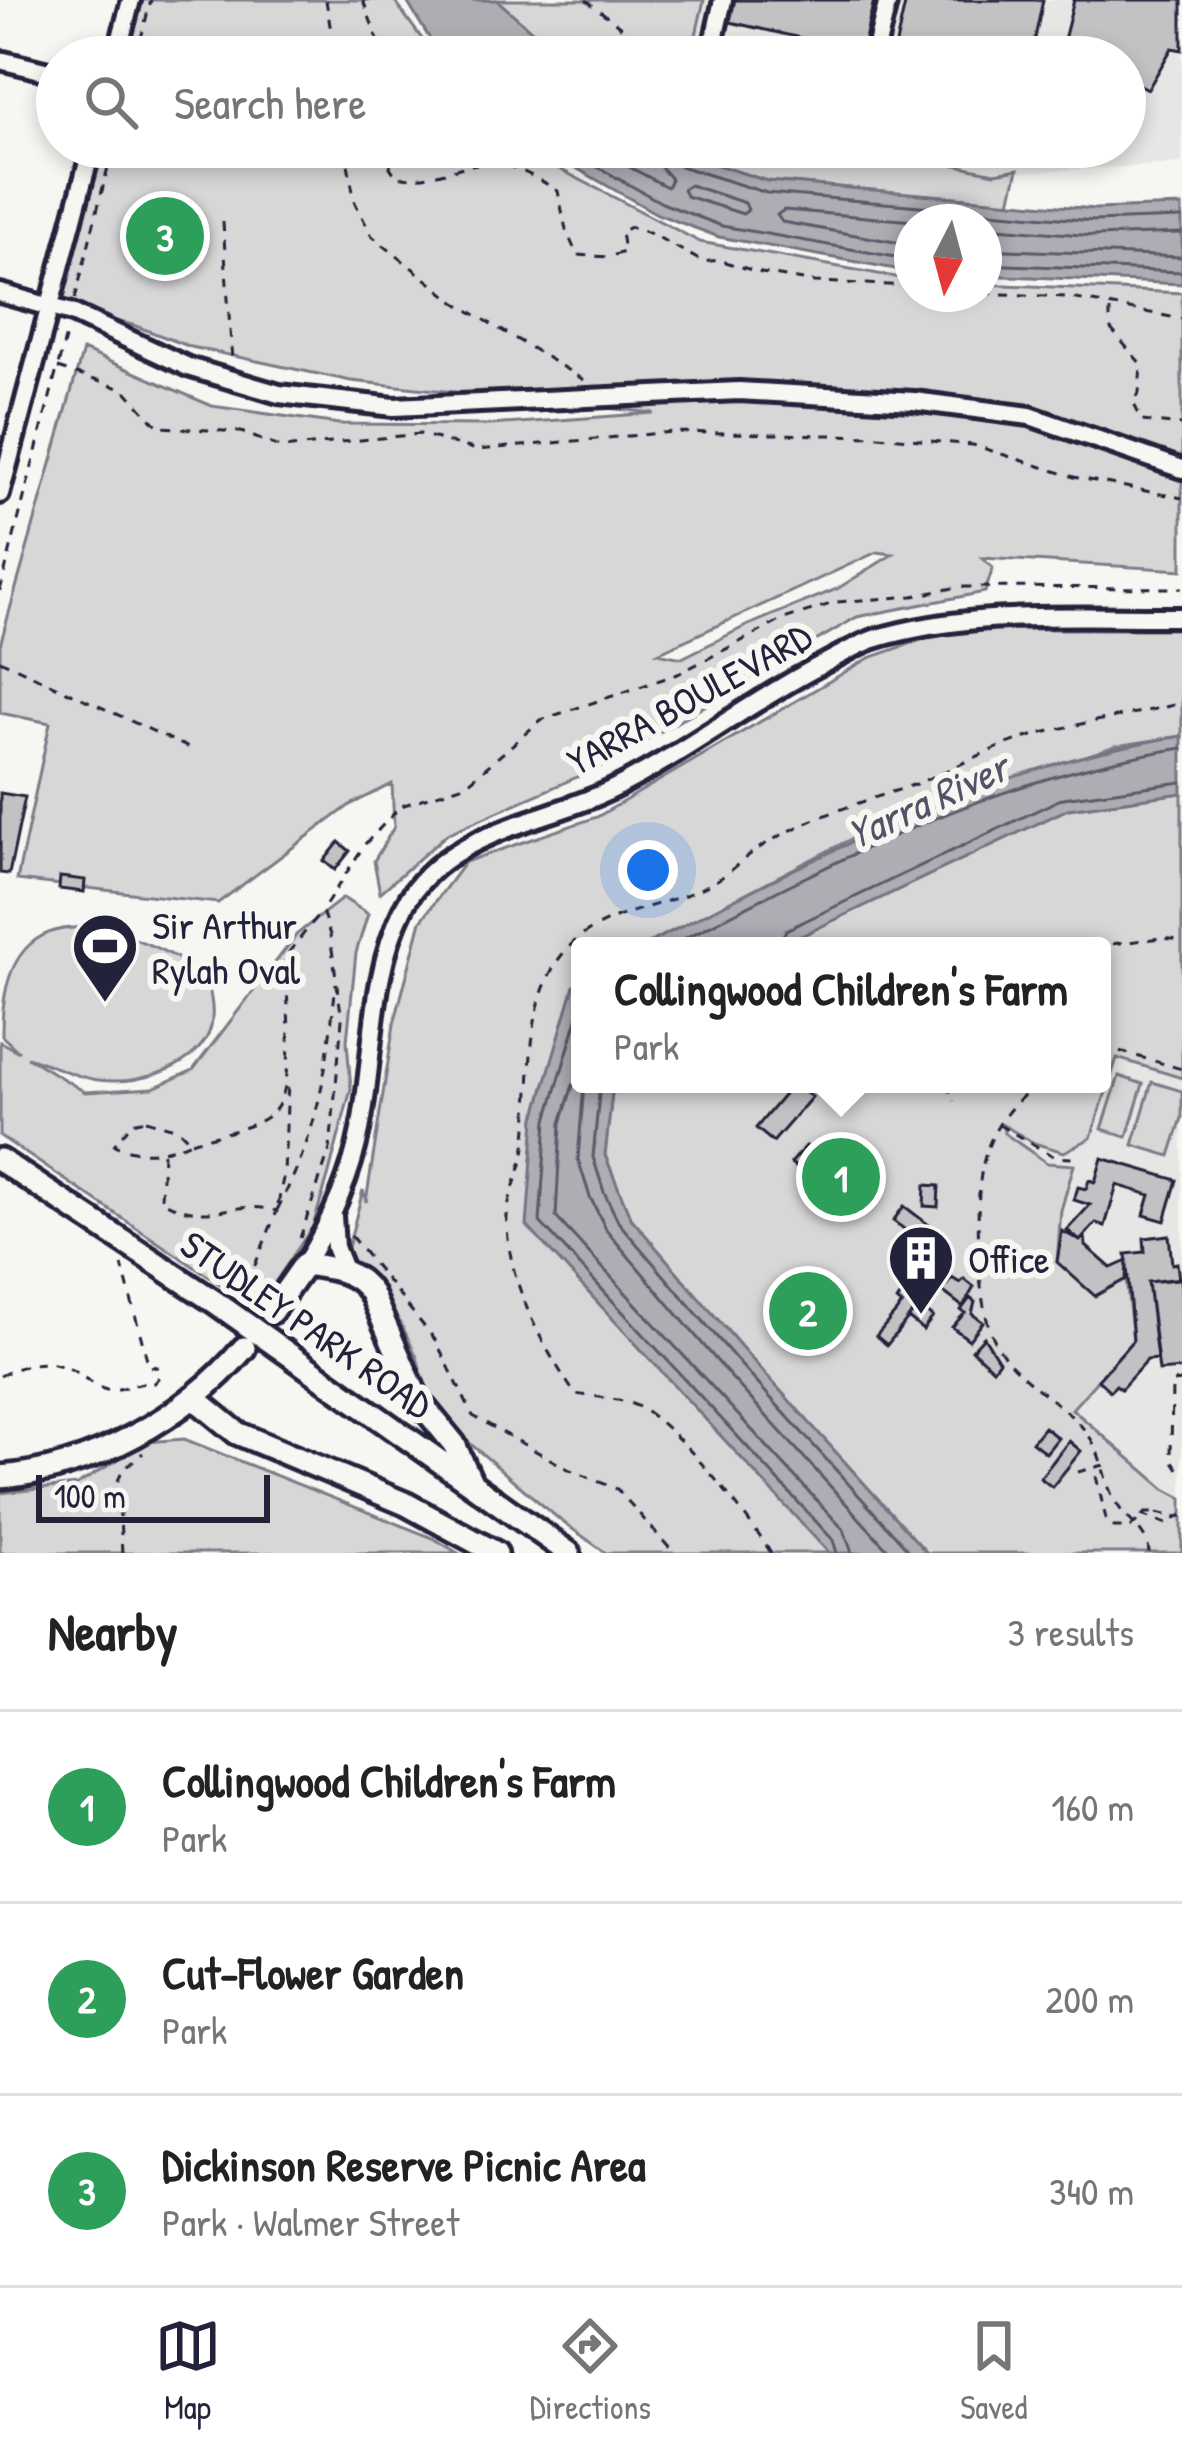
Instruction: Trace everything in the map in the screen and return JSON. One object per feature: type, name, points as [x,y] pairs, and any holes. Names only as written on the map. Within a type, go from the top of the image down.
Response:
[{"type":"main road","name":"STUDLEY PARK ROAD","points":[[0,1160],[214,1302],[569,1553]]},
{"type":"main road","points":[[305,1264],[345,1272],[362,1281],[418,1400],[454,1444],[472,1484]]},
{"type":"main road","name":"YARRA BOULEVARD","points":[[271,1312],[305,1264]]},
{"type":"main road","points":[[0,1477],[45,1472],[85,1459],[193,1397],[244,1348]]},
{"type":"main road","points":[[193,1397],[237,1433],[406,1504],[496,1553]]},
{"type":"street","points":[[122,36],[131,0]]},
{"type":"street","points":[[715,36],[723,0]]},
{"type":"street","points":[[879,36],[888,0]]},
{"type":"street","points":[[0,60],[36,69]]},
{"type":"street","points":[[0,494],[86,168]]},
{"type":"street","points":[[0,293],[72,313],[150,352],[279,394],[378,406],[740,391],[914,401],[1030,416],[1182,469]]},
{"type":"street","name":"YARRA BOULEVARD","points":[[305,1264],[333,1215],[360,1132],[382,960],[422,880],[456,852],[612,790],[794,678],[870,640],[943,622],[983,619],[1182,617]]},
{"type":"street","points":[[333,1215],[335,1247],[345,1272]]},
{"type":"path","points":[[142,36],[151,0]]},
{"type":"path","points":[[326,0],[332,36]]},
{"type":"path","points":[[363,0],[376,36]]},
{"type":"path","points":[[586,0],[633,36]]},
{"type":"path","points":[[0,591],[108,168]]},
{"type":"path","points":[[349,168],[355,203],[372,236],[455,302],[587,382]]},
{"type":"path","points":[[391,168],[396,176],[433,176],[465,168]]},
{"type":"path","points":[[507,168],[558,190],[577,255],[608,257],[624,252],[621,232],[630,227],[704,262],[719,260],[761,273],[846,286],[894,286]]},
{"type":"path","points":[[224,222],[233,381]]},
{"type":"path","points":[[1002,294],[1066,297],[1182,319]]},
{"type":"path","points":[[1110,306],[1110,328],[1141,364],[1134,404],[1142,422],[1182,425]]},
{"type":"path","points":[[58,368],[125,390],[159,427],[241,432],[282,448],[420,434],[477,450],[671,432],[878,436],[973,445],[1075,476],[1182,498]]},
{"type":"path","points":[[0,660],[190,748]]},
{"type":"path","points":[[577,937],[625,911],[662,904],[718,880],[760,847],[859,800],[896,791],[1020,740],[1182,703]]},
{"type":"path","points":[[277,1211],[284,1173],[288,1073],[285,957],[322,911]]},
{"type":"path","points":[[1111,944],[1182,940]]},
{"type":"path","points":[[571,945],[549,974],[537,1015],[524,1154],[512,1186],[506,1225],[518,1284],[554,1364],[575,1394],[638,1406],[748,1516],[771,1553]]},
{"type":"path","points":[[214,1302],[221,1289],[231,1295],[253,1270],[303,1160],[321,1101],[336,978]]},
{"type":"path","points":[[1111,1052],[1182,1069]]},
{"type":"path","points":[[190,1142],[178,1129],[146,1120],[132,1123],[114,1145],[163,1154],[267,1118],[280,1107],[288,1073]]},
{"type":"path","points":[[951,1093],[954,1101]]},
{"type":"path","points":[[1026,1093],[998,1124],[978,1184],[980,1267],[989,1323],[1004,1356],[1098,1447],[1115,1502],[1148,1541],[1149,1553]]},
{"type":"path","points":[[998,1124],[1055,1157],[1072,1158]]},
{"type":"path","points":[[163,1154],[160,1200],[175,1208],[205,1216],[253,1204],[277,1211]]},
{"type":"path","points":[[333,1215],[436,1341],[473,1416],[570,1470],[617,1489],[674,1553]]},
{"type":"path","points":[[0,1376],[48,1360],[100,1389],[139,1381],[154,1383],[159,1377],[141,1344],[122,1263]]},
{"type":"path","points":[[1182,1381],[1172,1382],[1171,1458],[1182,1475]]},
{"type":"path","points":[[1172,1398],[1182,1399]]},
{"type":"path","points":[[122,1553],[118,1481],[122,1470],[146,1446]]},
{"type":"path","points":[[1078,1472],[1104,1465]]},
{"type":"path","points":[[1092,1468],[1106,1519],[1114,1527],[1131,1527],[1141,1515],[1181,1517]]},
{"type":"path","points":[[1141,1515],[1167,1524],[1181,1517]]},
{"type":"shaded area","points":[[131,0],[394,0],[420,36],[122,36]]},
{"type":"shaded area","points":[[497,0],[704,0],[696,36],[537,36]]},
{"type":"shaded area","points":[[704,0],[1182,0],[1182,164],[1146,166],[1146,36],[696,36]]},
{"type":"shaded area","points":[[86,168],[557,168],[700,242],[894,277],[894,312],[1002,312],[1002,285],[1182,293],[1182,570],[982,558],[993,568],[985,592],[857,617],[600,767],[447,834],[380,893],[374,861],[394,827],[392,784],[350,805],[218,903],[17,880],[50,723],[0,713],[0,645],[83,350],[212,406],[339,424],[490,425],[654,413],[351,381],[191,347],[133,325],[50,307]],"holes":[[[877,552],[893,554],[837,589],[682,658],[658,653]]]},
{"type":"shaded area","points":[[726,168],[970,168],[995,173],[1018,169],[1010,202],[767,181]]},
{"type":"shaded area","points":[[969,168],[1099,168],[996,173]]},
{"type":"shaded area","points":[[953,629],[1182,629],[1182,736],[1115,746],[861,834],[661,937],[571,937],[571,997],[535,1118],[829,1553],[606,1553],[446,1423],[429,1402],[417,1357],[402,1326],[371,1279],[346,1255],[363,1190],[366,1202],[394,1024],[421,921],[465,862],[597,817],[869,658]]},
{"type":"shaded area","points":[[1182,793],[1182,1078],[1117,1058],[1111,1076],[1111,937],[799,937],[1068,809]]},
{"type":"shaded area","points":[[343,898],[368,914],[356,953],[347,1041],[351,1089],[313,1226],[257,1309],[0,1136],[0,1042],[19,1052],[2,1036],[7,987],[21,954],[44,935],[72,928],[138,940],[204,973],[212,1005],[210,1030],[198,1049],[174,1067],[143,1078],[112,1081],[80,1076],[27,1057],[85,1092],[153,1088],[193,1070],[297,934]]},
{"type":"shaded area","points":[[1116,1057],[1182,1078],[1182,1498],[1165,1489],[1072,1408],[1126,1281],[1095,1296],[1057,1262],[1061,1210],[1074,1166],[1047,1163],[1004,1133],[1003,1123],[1034,1143],[1091,1138],[1105,1093],[1111,1093]]},
{"type":"shaded area","points":[[1119,1076],[1143,1084],[1127,1137],[1102,1129]]},
{"type":"shaded area","points":[[1152,1082],[1182,1091],[1182,1118],[1170,1156],[1133,1145]]},
{"type":"shaded area","points":[[612,1093],[1106,1093],[1091,1138],[1064,1152],[1034,1143],[1003,1125],[1004,1133],[1047,1163],[1074,1165],[1061,1210],[1057,1262],[1095,1296],[1126,1279],[1133,1340],[1072,1409],[1165,1489],[1182,1498],[1182,1553],[927,1553],[630,1217],[605,1155]]},
{"type":"shaded area","points":[[184,1439],[433,1538],[458,1553],[0,1553],[0,1493],[77,1485],[146,1442]]},
{"type":"water","points":[[406,0],[497,0],[537,36],[428,36]]},
{"type":"water","points":[[576,168],[726,168],[767,181],[1095,209],[1182,206],[1182,284],[1002,276],[1002,204],[894,204],[894,269],[719,237],[657,214]]},
{"type":"water","points":[[1182,736],[1182,793],[1068,809],[799,937],[661,937],[905,818],[1040,769]]},
{"type":"water","points":[[571,996],[571,1093],[612,1093],[605,1155],[630,1217],[927,1553],[829,1553],[527,1226],[535,1118]]},
{"type":"building","points":[[731,0],[874,0],[866,36],[792,36],[726,21]]},
{"type":"building","points":[[906,0],[1043,0],[1035,36],[898,36]]},
{"type":"building","points":[[1074,0],[1182,0],[1182,50],[1172,48],[1148,89],[1146,36],[1065,36]]},
{"type":"building","points":[[0,793],[25,797],[9,874],[0,873]]},
{"type":"building","points":[[339,842],[350,851],[335,870],[324,861]]},
{"type":"building","points":[[60,877],[85,880],[84,892],[59,889]]},
{"type":"building","points":[[785,1093],[812,1097],[773,1142],[756,1128]]},
{"type":"building","points":[[806,1146],[818,1156],[804,1174],[791,1163]]},
{"type":"building","points":[[1102,1158],[1177,1180],[1165,1221],[1144,1215],[1150,1195],[1117,1185],[1105,1226],[1096,1223],[1080,1241],[1067,1230],[1090,1205],[1074,1200],[1078,1187],[1086,1189],[1089,1180],[1095,1182]]},
{"type":"building","points":[[925,1185],[939,1186],[938,1207],[924,1206]]},
{"type":"building","points":[[904,1206],[937,1231],[926,1245],[893,1221]]},
{"type":"building","points":[[1062,1231],[1080,1241],[1085,1236],[1086,1246],[1111,1268],[1127,1261],[1126,1279],[1095,1296],[1057,1262]]},
{"type":"building","points":[[1169,1235],[1179,1279],[1148,1282],[1157,1359],[1147,1360],[1121,1389],[1116,1385],[1110,1391],[1098,1380],[1133,1340],[1126,1254],[1145,1252],[1144,1238]]},
{"type":"building","points":[[952,1278],[960,1283],[964,1279],[974,1287],[963,1307],[942,1291]]},
{"type":"building","points":[[1181,1278],[1182,1369],[1159,1371],[1148,1282]]},
{"type":"building","points":[[904,1292],[919,1305],[887,1345],[876,1336],[902,1305],[897,1301]]},
{"type":"building","points":[[970,1298],[975,1302],[972,1314],[983,1322],[969,1340],[952,1327],[965,1313],[961,1310]]},
{"type":"building","name":"Office","points":[[919,1305],[933,1317],[923,1330],[908,1318]]},
{"type":"building","points":[[984,1337],[999,1361],[993,1369],[972,1350]]},
{"type":"building","points":[[1044,1427],[1058,1438],[1046,1453],[1032,1442]]},
{"type":"building","points":[[1069,1441],[1081,1451],[1052,1487],[1040,1478]]},
{"type":"place","name":"Dickinson Reserve Picnic Area","points":[[165,236]]},
{"type":"place","name":"Sir Arthur Rylah Oval","points":[[105,1005]]},
{"type":"place","name":"Collingwood Children's Farm","points":[[841,1177]]},
{"type":"place","name":"Cut-Flower Garden","points":[[808,1311]]},
{"type":"place","name":"Office","points":[[921,1317]]},
{"type":"water label","name":"Yarra River","points":[[927,800]]}]
